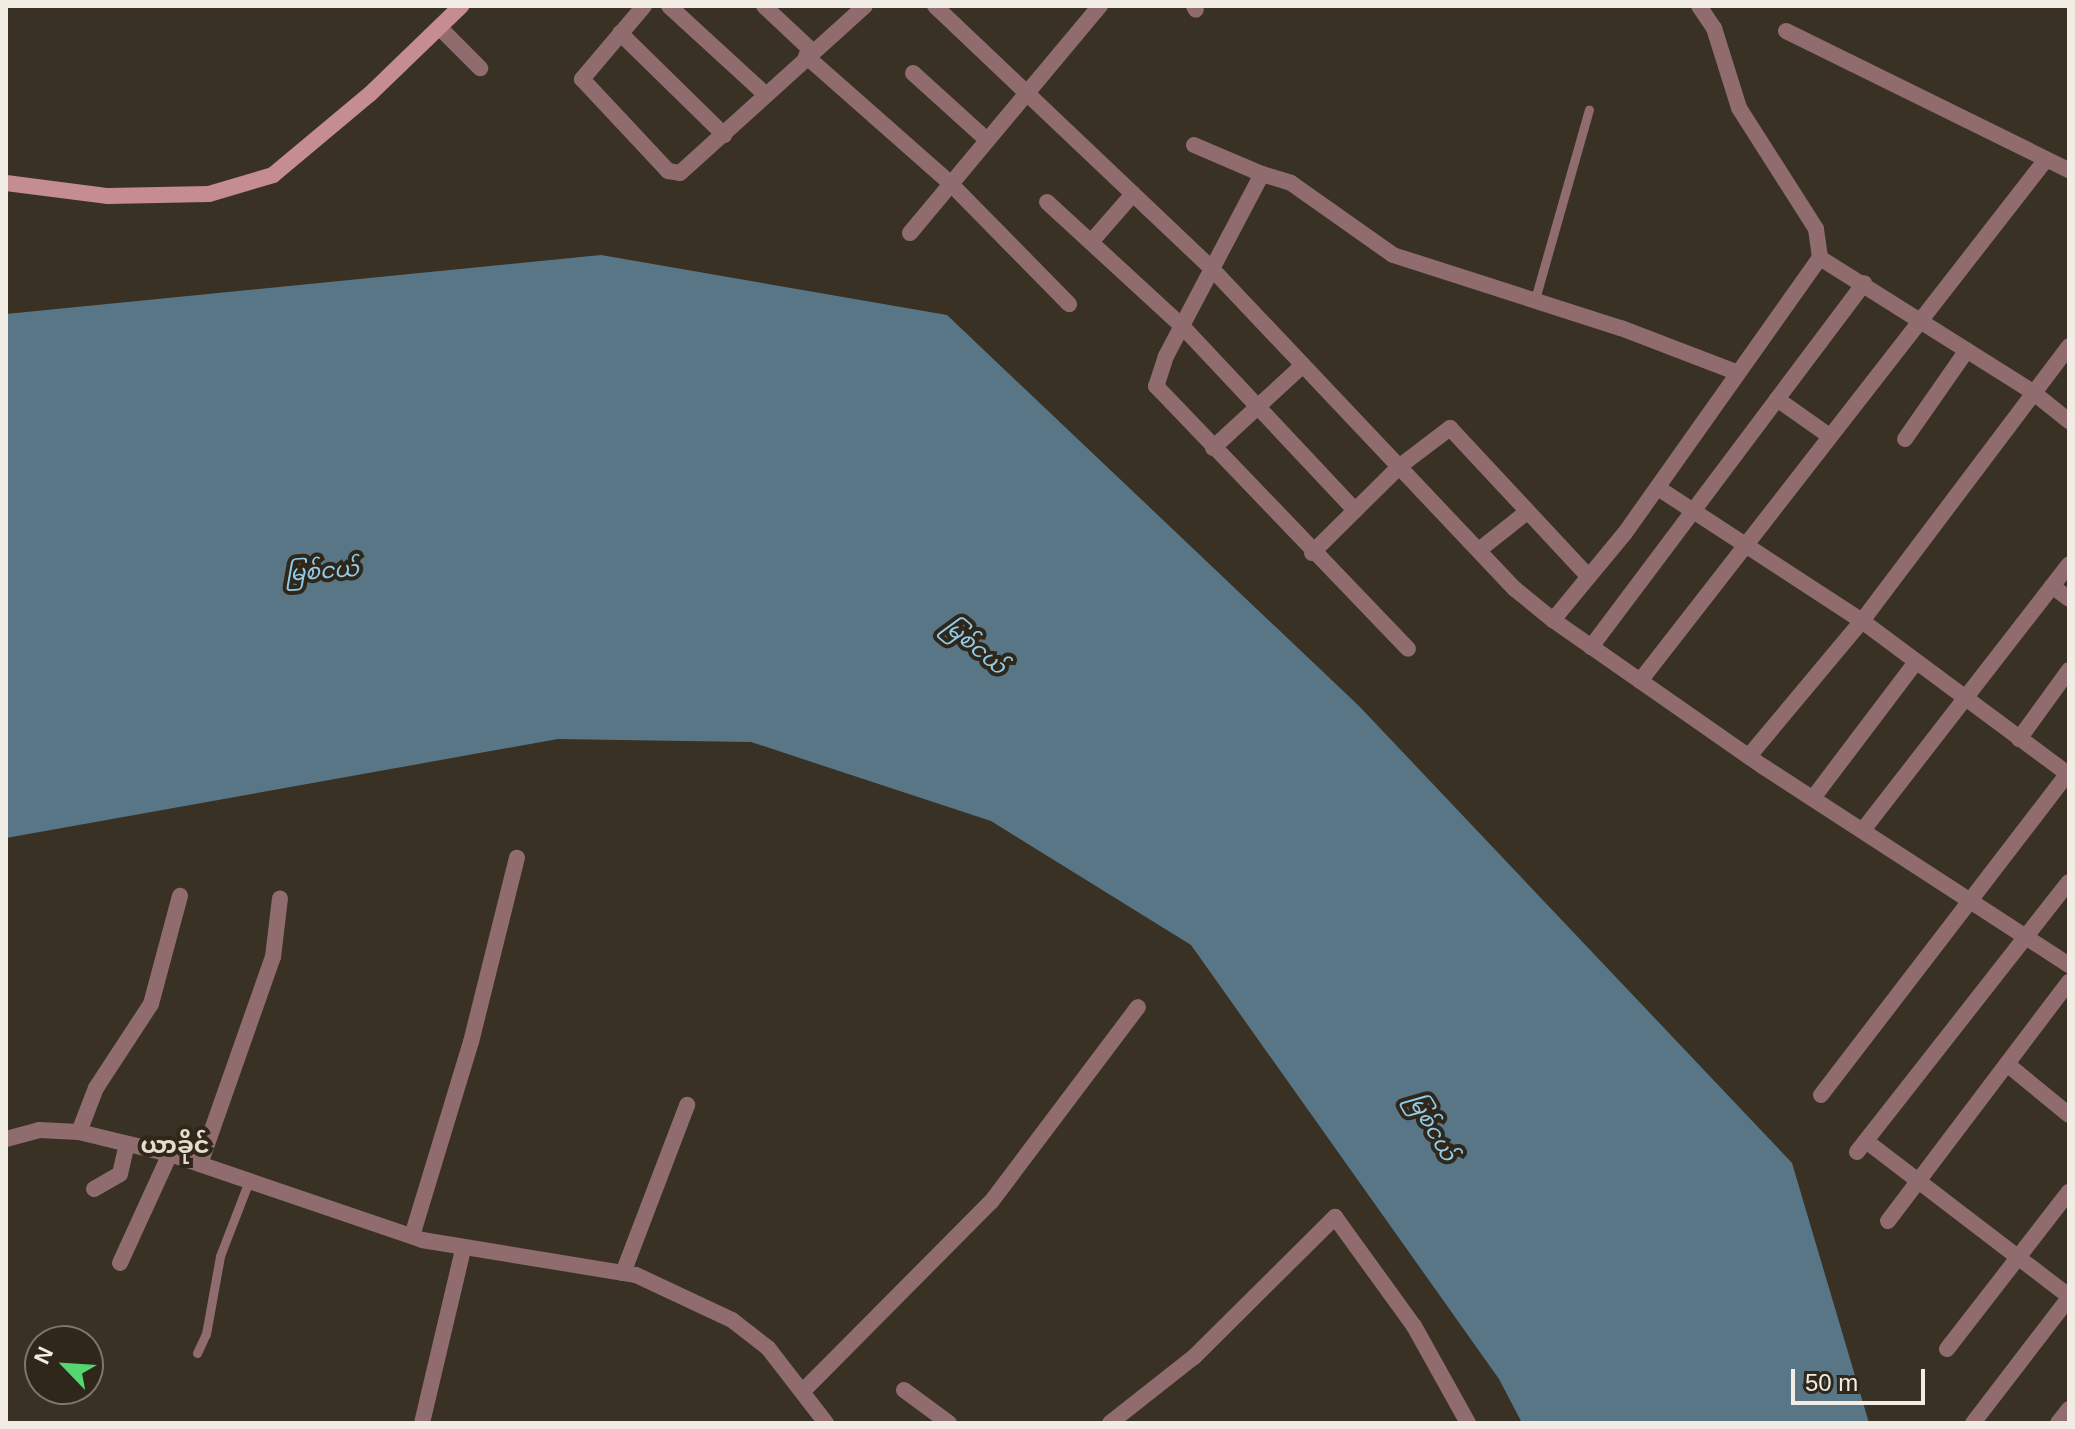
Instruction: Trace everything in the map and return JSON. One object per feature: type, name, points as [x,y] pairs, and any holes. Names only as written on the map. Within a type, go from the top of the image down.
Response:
[{"type":"street","points":[[6,183],[108,196],[238,189],[283,168],[461,6]]},
{"type":"street","points":[[644,6],[586,72],[584,85],[668,171],[690,168],[857,9]]},
{"type":"street","points":[[669,6],[765,94]]},
{"type":"street","points":[[764,6],[809,54],[950,183],[1069,304]]},
{"type":"street","points":[[935,6],[1214,271],[1479,550],[1553,620],[1749,756],[2069,965]]},
{"type":"street","points":[[910,233],[1100,6]]},
{"type":"street","points":[[1553,620],[1658,488],[1820,258],[1816,229],[1739,108],[1714,28],[1699,6]]},
{"type":"street","points":[[440,28],[480,68]]},
{"type":"street","points":[[1786,31],[2044,162],[2069,170]]},
{"type":"street","points":[[620,33],[724,135]]},
{"type":"street","points":[[913,73],[987,140]]},
{"type":"street","points":[[1194,145],[1291,183],[1373,246],[1393,255],[1535,299],[1738,373]]},
{"type":"street","points":[[1640,681],[1918,319],[2044,162]]},
{"type":"street","points":[[1262,174],[1155,382],[1312,553],[1408,649]]},
{"type":"street","points":[[1091,242],[1133,194]]},
{"type":"street","points":[[1047,202],[1182,326],[1260,405],[1355,510]]},
{"type":"street","points":[[1820,258],[2034,393],[2069,421]]},
{"type":"street","points":[[1591,647],[1864,283]]},
{"type":"street","points":[[1749,756],[1862,621],[2069,346]]},
{"type":"street","points":[[1905,439],[1967,350]]},
{"type":"street","points":[[1213,448],[1303,365]]},
{"type":"street","points":[[1777,399],[1828,435]]},
{"type":"street","points":[[1312,553],[1400,466],[1450,428],[1588,576]]},
{"type":"street","points":[[1658,488],[1862,621],[2069,774],[1821,1095]]},
{"type":"street","points":[[1479,550],[1527,512]]},
{"type":"street","points":[[1863,830],[2069,564]]},
{"type":"street","points":[[2052,586],[2069,599]]},
{"type":"street","points":[[1813,798],[1915,663]]},
{"type":"street","points":[[2019,739],[2069,670]]},
{"type":"street","points":[[412,1236],[471,1042],[517,858]]},
{"type":"street","points":[[1973,1423],[2069,1297],[1918,1182],[1862,1147],[2069,882]]},
{"type":"street","points":[[79,1132],[96,1088],[151,1004],[180,896]]},
{"type":"street","points":[[200,1164],[273,957],[280,898]]},
{"type":"street","points":[[1888,1221],[2069,982]]},
{"type":"street","points":[[805,1389],[991,1202],[1138,1007]]},
{"type":"street","points":[[2007,1064],[2069,1115]]},
{"type":"street","points":[[623,1273],[687,1105]]},
{"type":"street","points":[[6,1156],[11,1138],[54,1129],[79,1132],[170,1154],[412,1236],[463,1250],[623,1273],[669,1288],[732,1320],[768,1348],[805,1389],[826,1423]]},
{"type":"street","points":[[94,1189],[120,1174],[127,1144]]},
{"type":"street","points":[[120,1263],[170,1154]]},
{"type":"street","points":[[1947,1349],[2069,1192]]},
{"type":"street","points":[[1110,1423],[1194,1357],[1335,1217],[1405,1313],[1468,1423]]},
{"type":"street","points":[[422,1423],[463,1250]]},
{"type":"street","points":[[904,1390],[949,1423]]},
{"type":"street","points":[[2058,1423],[2069,1409]]},
{"type":"lane","points":[[1535,299],[1589,110]]},
{"type":"lane","points":[[197,1353],[206,1334],[220,1256],[249,1181]]},
{"type":"water","name":"မြစ်ငယ်","points":[[601,255],[947,315],[1359,706],[1792,1163],[1869,1423],[1522,1423],[1499,1379],[1191,945],[991,821],[751,742],[558,739],[6,838],[6,314]]},
{"type":"district","name":"ယာခိုင်","points":[[175,1145]]}]
